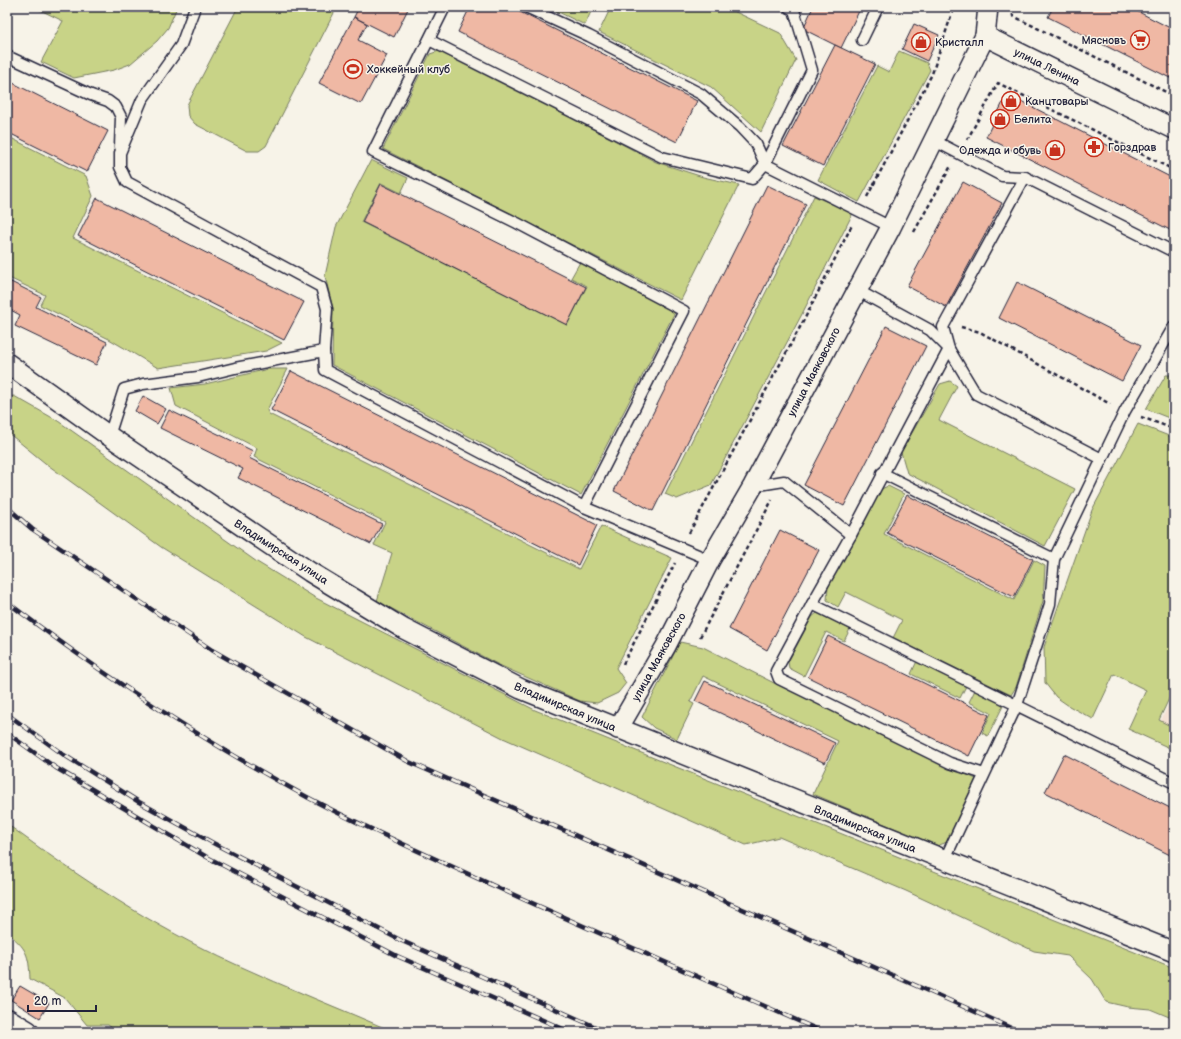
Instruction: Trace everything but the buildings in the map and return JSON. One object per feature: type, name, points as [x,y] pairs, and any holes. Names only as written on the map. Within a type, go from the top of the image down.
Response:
[{"type":"street","name":"улица Маяковского","points":[[618,729],[662,653],[710,560],[753,486],[891,227],[935,141],[985,36],[988,7]]},
{"type":"street","name":"улица Ленина","points":[[985,36],[1174,129]]},
{"type":"street","name":"Владимирская улица","points":[[7,363],[109,436],[310,572],[404,629],[521,689],[944,861],[1174,952]]},
{"type":"street","points":[[7,1020],[27,1032]]},
{"type":"lane","points":[[120,153],[142,100],[181,45],[195,7]]},
{"type":"lane","points":[[445,7],[374,152],[517,223],[684,310],[584,507]]},
{"type":"lane","points":[[526,7],[589,36],[701,94],[740,127],[756,144],[765,164],[891,227]]},
{"type":"lane","points":[[862,40],[878,7]]},
{"type":"lane","points":[[429,40],[662,157],[752,179],[765,164],[812,70],[792,8]]},
{"type":"lane","points":[[7,56],[91,95],[108,101],[116,107],[121,117],[120,167],[127,182],[321,287],[327,309],[324,350],[325,370],[584,507],[710,560]]},
{"type":"lane","points":[[935,141],[1002,176],[1025,176],[1174,252]]},
{"type":"lane","points":[[984,774],[950,763],[779,679],[776,671],[851,535],[882,473],[949,349],[943,327],[1025,176]]},
{"type":"lane","points":[[858,290],[930,330],[949,349],[976,394],[1102,459]]},
{"type":"lane","points":[[944,861],[1017,706],[1050,604],[1054,559],[1125,411],[1174,326]]},
{"type":"lane","points":[[109,436],[124,389],[143,384],[198,377],[324,350]]},
{"type":"lane","points":[[882,473],[1054,559]]},
{"type":"lane","points":[[753,486],[784,481],[851,535]]},
{"type":"lane","points":[[812,604],[1174,783]]},
{"type":"path","points":[[623,664],[681,548],[806,318],[859,211],[932,74],[954,7]]},
{"type":"path","points":[[1012,7],[1013,16],[1174,96]]},
{"type":"shaded area","points":[[1174,693],[1174,745],[1154,735]]},
{"type":"green space","points":[[34,7],[177,7],[168,28],[157,41],[130,64],[114,70],[74,78],[41,62],[63,21]]},
{"type":"green space","points":[[238,7],[335,7],[335,11],[266,146],[259,151],[247,151],[195,124],[188,116],[187,105]]},
{"type":"green space","points":[[548,7],[593,7],[585,25]]},
{"type":"green space","points":[[611,7],[725,7],[780,33],[796,60],[761,132],[711,87],[599,32]]},
{"type":"green space","points":[[439,51],[507,84],[656,162],[703,177],[739,185],[681,300],[383,149],[430,54]]},
{"type":"green space","points":[[899,51],[927,63],[930,70],[859,202],[818,180],[877,66],[889,72]]},
{"type":"green space","points":[[7,136],[86,176],[93,196],[73,238],[282,343],[266,351],[158,368],[109,339],[40,305],[45,295],[7,277]]},
{"type":"green space","points":[[371,160],[408,178],[401,193],[381,183],[361,222],[567,325],[587,286],[571,278],[580,262],[675,312],[581,495],[332,365],[333,309],[325,276],[336,227]]},
{"type":"green space","points":[[814,196],[853,213],[801,316],[711,485],[677,499],[665,494]]},
{"type":"green space","points":[[268,369],[288,369],[267,410],[269,414],[579,569],[601,526],[672,558],[616,668],[626,683],[618,693],[597,703],[580,701],[499,665],[377,601],[392,553],[374,545],[385,522],[254,457],[257,448],[176,406],[171,388],[205,384]]},
{"type":"green space","points":[[1166,375],[1174,375],[1174,420],[1146,409]]},
{"type":"green space","points":[[950,381],[957,386],[939,420],[1075,489],[1045,546],[907,473],[901,452],[940,384]]},
{"type":"green space","points":[[14,396],[58,421],[257,562],[314,597],[535,710],[1174,968],[1174,1019],[1150,1009],[1128,1007],[1106,1002],[1092,979],[1068,956],[1034,951],[906,891],[779,837],[746,845],[503,738],[306,637],[161,547],[45,463],[7,432],[7,397]]},
{"type":"green space","points":[[1138,424],[1174,438],[1174,688],[1159,720],[1174,728],[1174,750],[1128,729],[1146,690],[1114,674],[1093,719],[1056,697],[1045,683],[1044,647],[1092,510]]},
{"type":"green space","points":[[888,486],[904,494],[884,534],[1014,600],[1034,560],[1045,566],[1043,601],[1016,687],[1011,695],[893,638],[902,620],[846,592],[838,607],[827,600],[828,587],[839,563],[855,537],[879,490]]},
{"type":"green space","points":[[817,613],[850,629],[844,641],[826,632],[804,676],[789,668],[788,662],[812,617]]},
{"type":"green space","points":[[680,642],[703,647],[774,683],[976,779],[947,842],[937,846],[813,794],[838,741],[703,676],[690,702],[694,704],[677,739],[654,728],[642,717]]},
{"type":"green space","points":[[917,661],[966,686],[960,698],[911,674]]},
{"type":"green space","points":[[975,690],[1004,704],[988,736],[982,733],[991,713],[969,702]]},
{"type":"green space","points":[[7,824],[89,882],[175,934],[205,950],[255,973],[394,1032],[118,1032],[108,1025],[87,1025],[65,998],[30,979],[29,964],[26,953],[19,943],[7,933]]},
{"type":"railway","points":[[7,507],[32,529],[212,650],[409,762],[1021,1032]]},
{"type":"railway","points":[[7,602],[79,655],[153,705],[229,753],[307,797],[492,885],[823,1032]]},
{"type":"railway","points":[[7,714],[64,755],[139,802],[213,843],[402,941],[607,1032]]},
{"type":"railway","points":[[7,733],[56,768],[205,856],[397,956],[570,1032]]},
{"type":"place","name":"Мясновъ","points":[[1140,40]]},
{"type":"place","name":"Кристалл","points":[[921,42]]},
{"type":"place","name":"Хоккейный клуб","points":[[353,69]]},
{"type":"place","name":"Канцтовары","points":[[1011,101]]},
{"type":"place","name":"Белита","points":[[1000,119]]},
{"type":"place","name":"Горздрав","points":[[1094,147]]},
{"type":"place","name":"Одежда и обувь","points":[[1055,150]]}]
